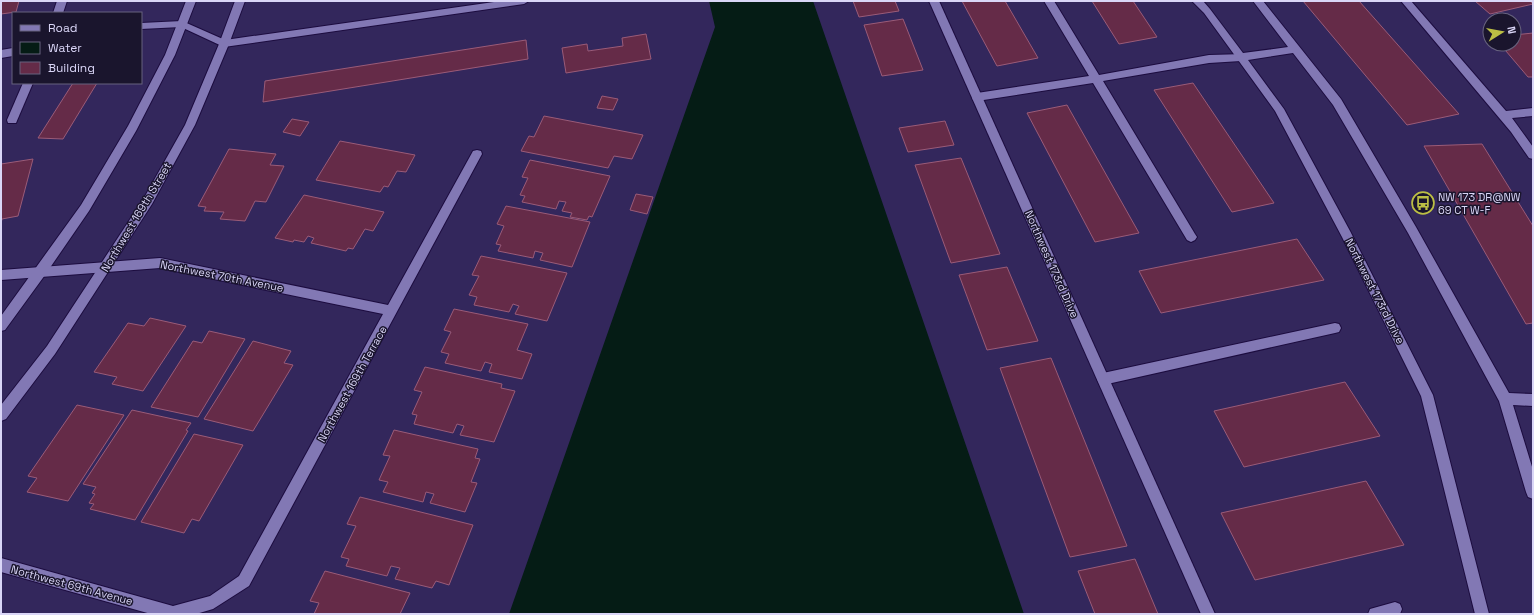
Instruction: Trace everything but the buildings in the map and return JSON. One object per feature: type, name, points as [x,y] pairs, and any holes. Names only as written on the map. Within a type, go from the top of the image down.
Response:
[{"type":"street","points":[[58,12],[62,1]]},
{"type":"street","points":[[1,326],[42,272],[85,208],[132,128],[170,55],[191,1]]},
{"type":"street","name":"Northwest 169th Street","points":[[1,415],[51,350],[148,201],[190,125],[224,44],[240,1]]},
{"type":"street","points":[[142,26],[182,24],[224,44],[524,1]]},
{"type":"street","name":"Northwest 173rd Drive","points":[[934,1],[1208,614]]},
{"type":"street","points":[[1049,1],[1190,237]]},
{"type":"street","name":"Northwest 173rd Drive","points":[[1197,1],[1207,11],[1280,110],[1346,234],[1427,395],[1482,614]]},
{"type":"street","points":[[1258,1],[1337,102],[1412,230],[1505,399],[1533,492]]},
{"type":"street","points":[[1406,1],[1515,129],[1533,155]]},
{"type":"street","points":[[977,97],[1096,79],[1209,59],[1241,57],[1296,50]]},
{"type":"street","points":[[1,54],[12,52]]},
{"type":"street","points":[[12,120],[28,84]]},
{"type":"street","points":[[1504,116],[1533,112]]},
{"type":"street","name":"Northwest 169th Terrace","points":[[213,602],[244,581],[477,154]]},
{"type":"street","name":"Northwest 70th Avenue","points":[[1,275],[160,263],[392,311]]},
{"type":"street","points":[[1103,379],[1335,328]]},
{"type":"street","points":[[1505,399],[1533,400]]},
{"type":"street","name":"Northwest 69th Avenue","points":[[1,565],[173,613],[213,602]]},
{"type":"street","points":[[1375,614],[1395,609]]},
{"type":"water","points":[[709,1],[813,1],[1024,614],[509,614],[715,27]]},
{"type":"place","name":"NW 173 DR@NW 69 CT W-F","points":[[1423,203]]}]
